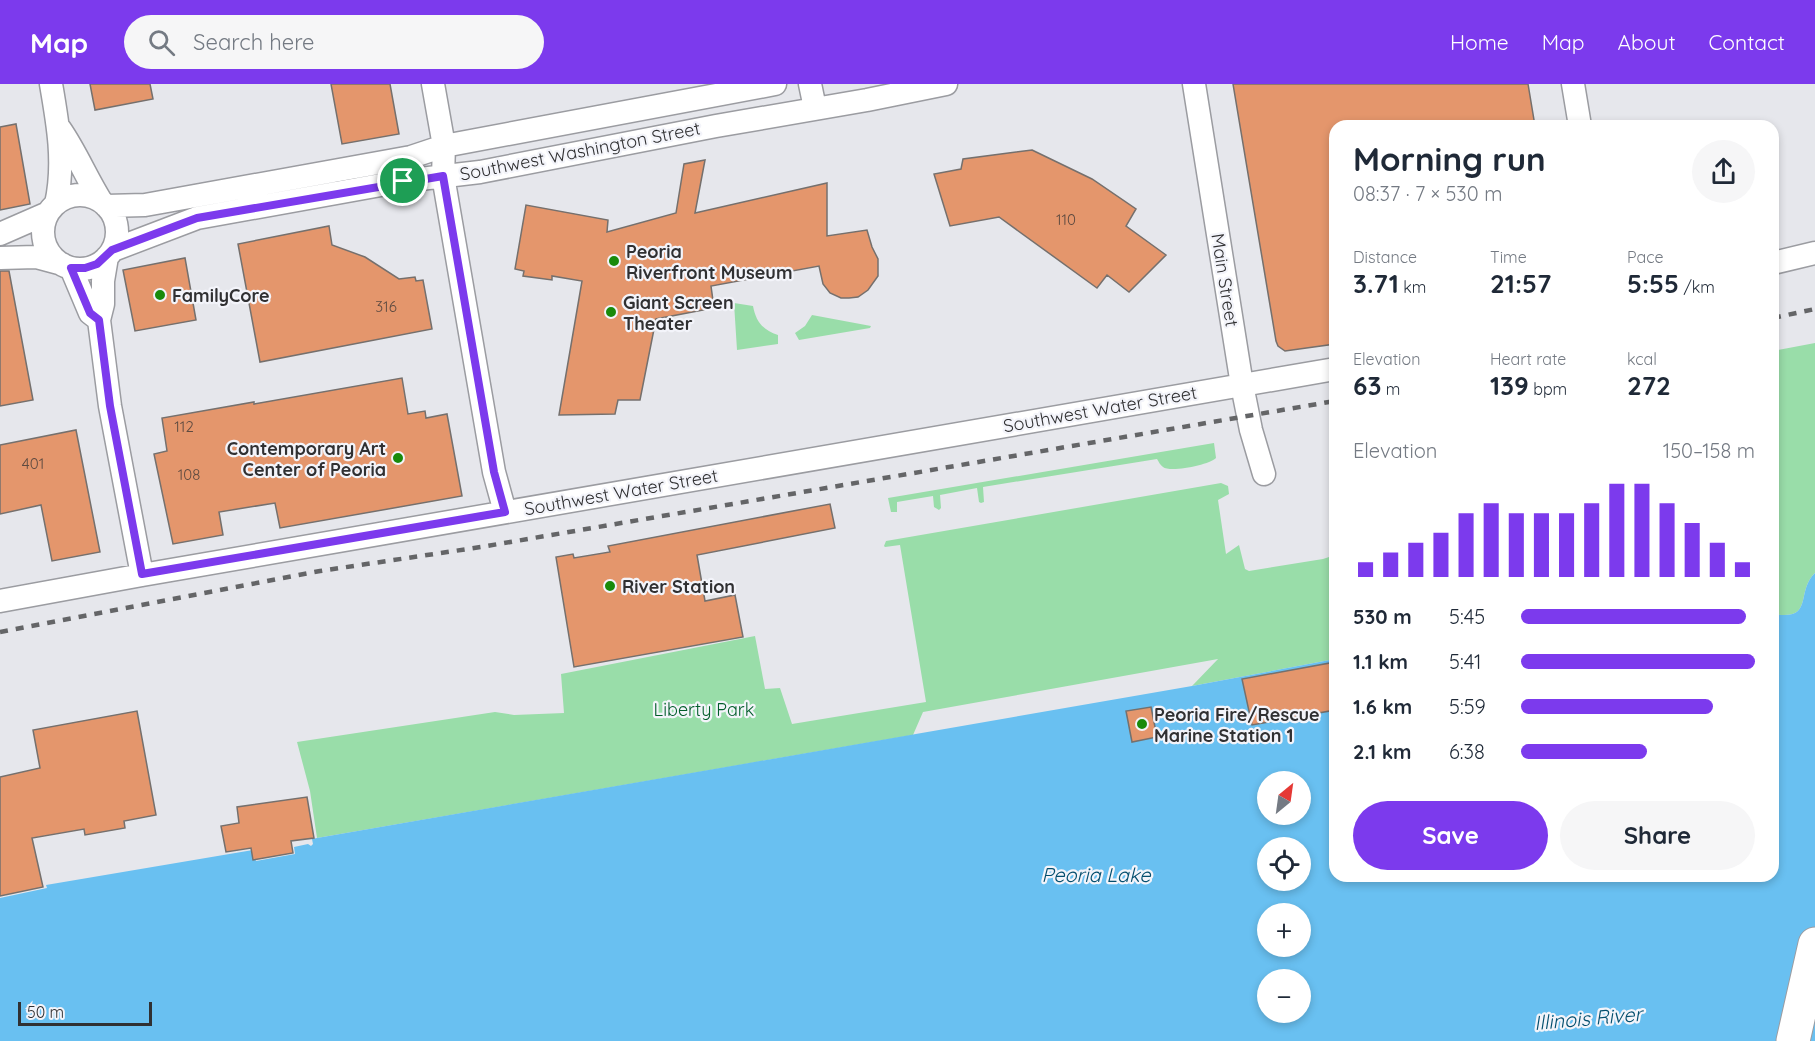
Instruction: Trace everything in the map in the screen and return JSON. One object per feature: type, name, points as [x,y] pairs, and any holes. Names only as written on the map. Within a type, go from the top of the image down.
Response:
[{"type":"highway","points":[[1793,1041],[1815,944]]},
{"type":"street","points":[[51,84],[59,128],[61,169],[52,208],[44,224],[46,247],[53,256],[67,266],[90,313],[99,320]]},
{"type":"street","points":[[433,84],[444,146],[443,176],[494,472],[505,512]]},
{"type":"street","name":"Southwest Washington Street","points":[[104,204],[145,205],[214,193],[411,157],[444,146],[775,84]]},
{"type":"street","points":[[810,84],[814,108]]},
{"type":"street","name":"Southwest Washington Street","points":[[110,253],[197,218],[391,183],[480,172],[946,84]]},
{"type":"street","name":"Main Street","points":[[1194,84],[1242,385],[1251,430],[1264,474]]},
{"type":"street","points":[[1572,84],[1579,120]]},
{"type":"street","points":[[59,128],[71,145],[89,181],[116,221],[117,234],[103,281],[103,304],[99,320],[110,406],[142,574]]},
{"type":"street","points":[[0,234],[52,208],[66,197],[90,196],[104,204]]},
{"type":"street","points":[[0,258],[36,257],[67,266],[85,268],[97,264],[110,253]]},
{"type":"street","points":[[1779,261],[1815,254]]},
{"type":"street","name":"Southwest Water Street","points":[[0,601],[142,574],[1329,370]]},
{"type":"green space","points":[[734,303],[753,306],[761,325],[778,335],[778,344],[737,350]]},
{"type":"green space","points":[[812,315],[871,326],[799,340],[795,333],[805,326]]},
{"type":"green space","points":[[1815,343],[1815,573],[1809,581],[1799,609],[1786,615],[1779,614],[1779,350]]},
{"type":"green space","points":[[1214,443],[1216,458],[1198,466],[1167,469],[1157,459],[983,487],[984,502],[981,503],[977,488],[940,495],[941,508],[939,510],[934,507],[933,496],[897,502],[897,512],[891,512],[888,498]]},
{"type":"green space","name":"Liberty Park","points":[[1221,483],[1228,486],[1229,494],[1218,500],[1226,554],[1239,545],[1245,569],[1249,571],[1329,557],[1329,660],[1192,686],[1218,659],[923,712],[913,735],[317,838],[310,791],[297,742],[495,712],[514,715],[564,713],[561,674],[755,636],[765,689],[780,688],[792,724],[926,702],[900,545],[885,547],[886,541]]},
{"type":"water","name":"Peoria Lake","points":[[1815,573],[1815,1041],[0,1041],[0,898],[47,888],[46,885],[253,850],[256,861],[295,854],[294,847],[308,844],[311,846],[312,839],[317,838],[1329,660],[1329,882],[1779,882],[1779,614],[1794,613],[1802,603],[1809,581]]},
{"type":"building","points":[[90,84],[150,84],[153,99],[95,110]]},
{"type":"building","points":[[331,84],[390,84],[399,134],[342,144]]},
{"type":"building","points":[[1233,84],[1528,84],[1534,120],[1329,120],[1329,345],[1285,351],[1278,346]]},
{"type":"building","points":[[16,124],[30,204],[0,210],[0,127]]},
{"type":"building","points":[[1032,150],[1092,179],[1136,209],[1126,226],[1166,255],[1129,292],[1107,275],[1097,288],[999,217],[950,226],[934,174],[961,169],[963,159]]},
{"type":"building","points":[[705,160],[695,213],[827,183],[827,236],[867,230],[878,259],[878,276],[868,290],[858,297],[849,298],[841,298],[830,293],[823,284],[819,266],[711,286],[714,308],[656,319],[640,400],[618,400],[615,414],[559,415],[582,281],[552,276],[552,280],[523,276],[524,271],[515,269],[526,205],[608,220],[607,232],[676,213],[684,164]]},
{"type":"building","points":[[329,226],[332,245],[365,257],[399,279],[415,277],[416,281],[423,280],[432,329],[260,362],[238,244]]},
{"type":"building","name":"FamilyCore","points":[[185,258],[196,320],[135,331],[123,270]]},
{"type":"building","points":[[0,271],[9,271],[33,400],[0,406]]},
{"type":"building","points":[[402,378],[408,414],[425,411],[426,418],[447,414],[462,496],[280,528],[275,503],[219,512],[223,535],[173,544],[154,454],[167,451],[162,418]]},
{"type":"building","points":[[76,430],[100,552],[52,561],[41,505],[0,514],[0,445]]},
{"type":"building","name":"River Station","points":[[830,504],[835,528],[697,555],[705,601],[735,595],[743,637],[574,667],[556,557],[573,554],[574,558],[610,552],[608,546]]},
{"type":"building","points":[[1329,663],[1329,711],[1252,725],[1242,679]]},
{"type":"building","name":"Peoria Fire/Rescue Marine Station 1","points":[[1151,707],[1157,737],[1132,742],[1126,711]]},
{"type":"building","points":[[137,711],[156,815],[124,821],[125,828],[85,835],[84,829],[32,838],[43,887],[0,896],[0,777],[40,768],[33,730]]},
{"type":"building","points":[[307,797],[314,838],[291,841],[293,853],[253,860],[251,848],[226,852],[221,826],[239,823],[237,807]]},
{"type":"railway","points":[[1779,317],[1815,309]]},
{"type":"railway","points":[[0,632],[320,571],[481,547],[1329,402]]},
{"type":"place","name":"Peoria Riverfront Museum","points":[[614,261]]},
{"type":"place","name":"FamilyCore","points":[[160,295]]},
{"type":"place","name":"Giant Screen Theater","points":[[611,312]]},
{"type":"place","name":"Contemporary Art Center of Peoria","points":[[398,458]]},
{"type":"place","name":"River Station","points":[[610,586]]},
{"type":"place","name":"Peoria Fire/Rescue Marine Station 1","points":[[1142,724]]},
{"type":"route","points":[[443,176],[494,472],[505,512],[142,574],[110,406],[99,320],[90,313],[71,268],[85,268],[97,264],[112,250],[197,218],[403,181],[443,176]]},
{"type":"water label","name":"Illinois River","points":[[1588,1018]]}]
